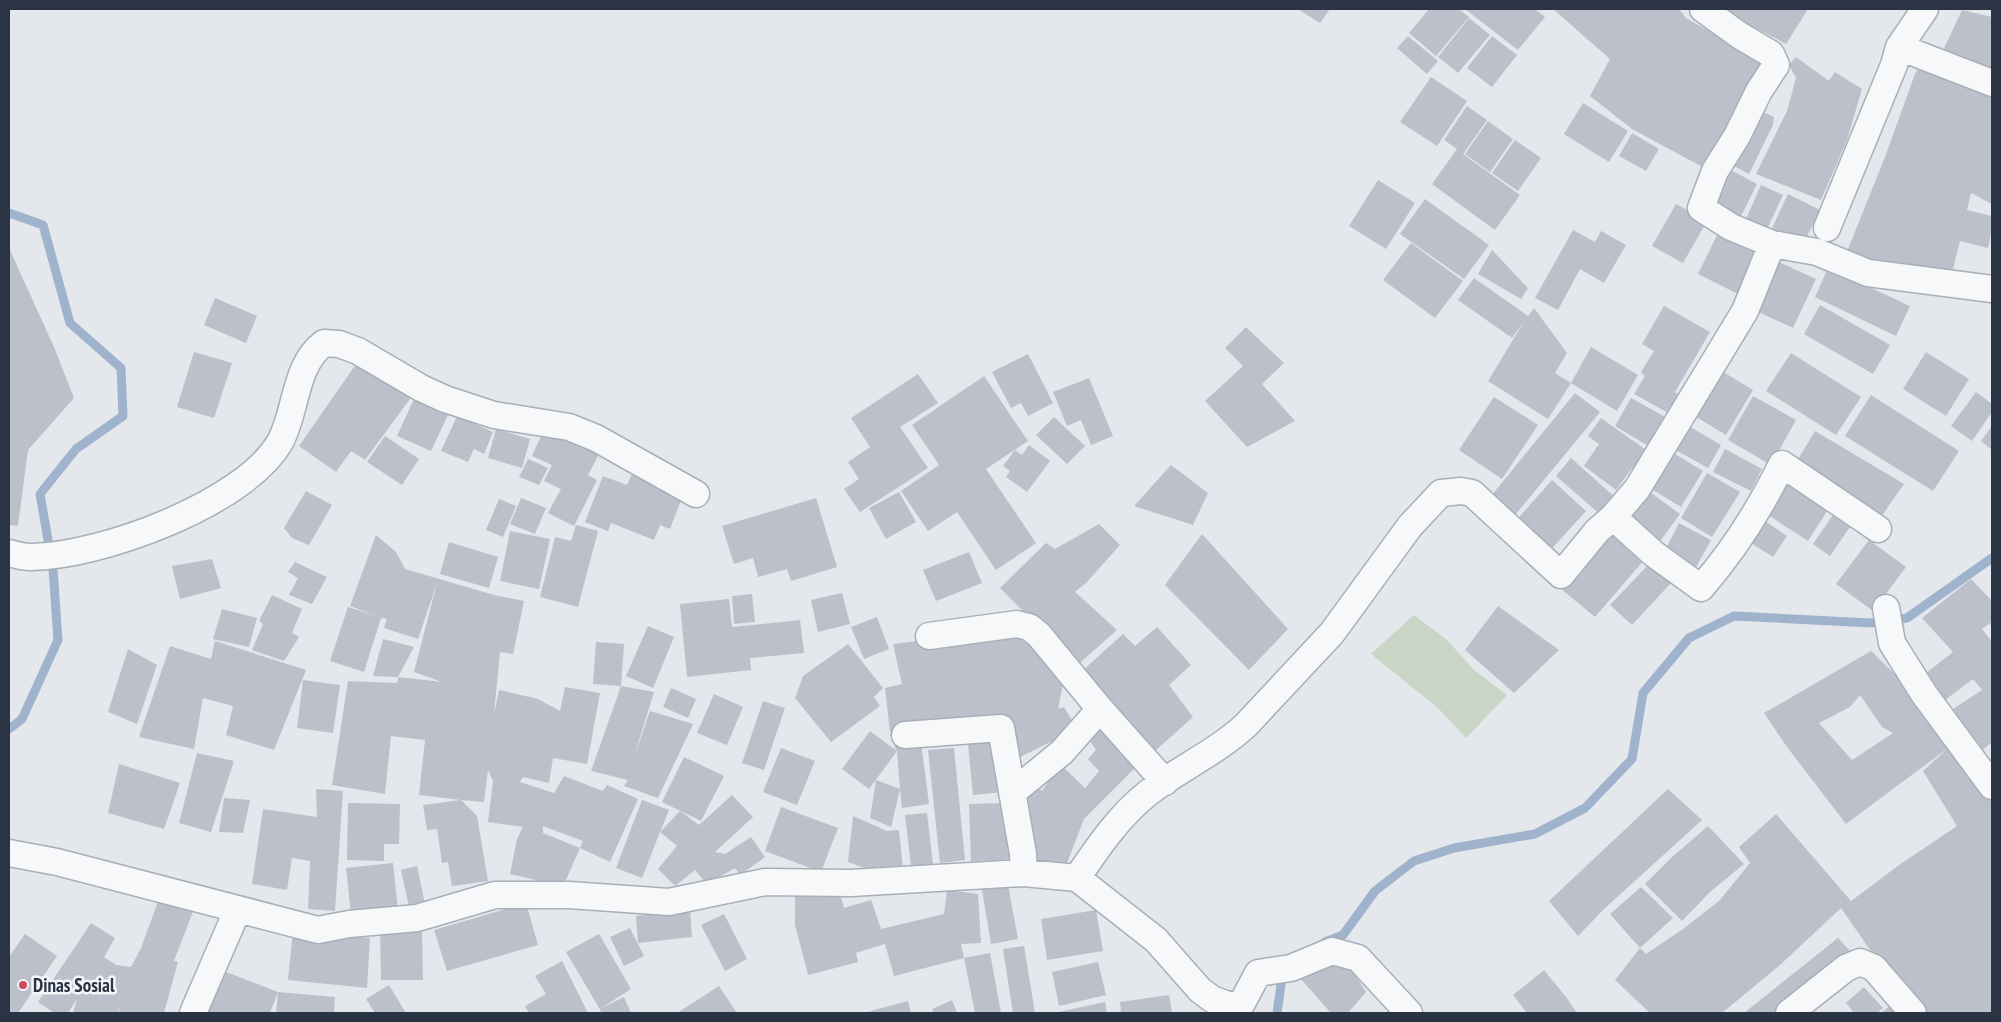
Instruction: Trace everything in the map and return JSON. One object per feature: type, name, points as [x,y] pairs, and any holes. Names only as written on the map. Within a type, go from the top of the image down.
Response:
[{"type":"street","points":[[1703,9],[1739,35],[1771,54],[1776,65],[1759,91],[1737,136],[1715,171],[1701,208],[1731,227],[1772,244],[1817,252],[1868,273],[1992,289]]},
{"type":"street","points":[[1827,228],[1894,65],[1899,47],[1925,9]]},
{"type":"street","points":[[1899,47],[1992,83]]},
{"type":"street","points":[[1077,878],[1104,838],[1129,809],[1164,782],[1231,739],[1246,725],[1332,633],[1410,526],[1441,493],[1461,491],[1472,493],[1561,575],[1637,489],[1745,311],[1772,244]]},
{"type":"street","points":[[20,555],[90,549],[174,520],[234,489],[266,461],[280,441],[306,364],[315,350],[324,343],[339,344],[358,351],[420,388],[453,402],[494,415],[569,427],[596,438],[696,494]]},
{"type":"street","points":[[1613,517],[1654,554],[1701,588],[1731,553],[1769,491],[1782,464],[1878,529]]},
{"type":"street","points":[[1886,608],[1892,643],[1924,694],[1992,786]]},
{"type":"street","points":[[930,636],[1017,624],[1029,627],[1039,635],[1100,710],[1164,782]]},
{"type":"street","points":[[1012,793],[1062,752],[1100,710]]},
{"type":"street","points":[[904,734],[1001,728],[1024,854],[1024,874]]},
{"type":"street","points":[[9,853],[57,862],[236,911],[318,930],[349,924],[417,918],[495,895],[569,895],[669,902],[765,882],[851,883],[1024,874],[1077,878],[1156,940],[1200,990],[1212,999],[1228,1005],[1242,1003],[1258,973],[1290,968],[1332,950],[1358,958],[1409,1013]]},
{"type":"street","points":[[193,1013],[236,911]]},
{"type":"street","points":[[1789,1013],[1846,968],[1860,962],[1874,968],[1913,1013]]},
{"type":"green space","points":[[1414,615],[1447,640],[1474,670],[1507,695],[1466,738],[1437,707],[1371,654]]},
{"type":"building","points":[[1298,9],[1330,9],[1320,23]]},
{"type":"building","points":[[1429,9],[1459,9],[1469,17],[1436,56],[1409,33]]},
{"type":"building","points":[[1465,9],[1535,9],[1545,17],[1518,50]]},
{"type":"building","points":[[1553,9],[1679,9],[1686,18],[1763,62],[1710,171],[1632,129],[1590,96],[1610,59]]},
{"type":"building","points":[[1719,9],[1808,9],[1786,44]]},
{"type":"building","points":[[1962,10],[1992,17],[1992,74],[1940,57]]},
{"type":"building","points":[[1469,18],[1490,35],[1458,73],[1438,57]]},
{"type":"building","points":[[1408,36],[1438,61],[1427,74],[1397,48]]},
{"type":"building","points":[[1492,36],[1517,55],[1492,87],[1467,68]]},
{"type":"building","points":[[1796,57],[1829,81],[1835,72],[1862,89],[1847,140],[1821,200],[1756,174],[1787,111],[1796,78],[1789,65]]},
{"type":"building","points":[[1922,62],[1992,88],[1992,204],[1971,193],[1967,210],[1992,216],[1992,229],[1988,248],[1960,241],[1948,290],[1846,254],[1885,157],[1915,74]]},
{"type":"building","points":[[1431,77],[1467,101],[1437,146],[1400,122]]},
{"type":"building","points":[[1583,103],[1628,131],[1609,162],[1564,134]]},
{"type":"building","points":[[1467,106],[1487,120],[1463,154],[1520,195],[1495,230],[1432,184],[1457,149],[1444,140]]},
{"type":"building","points":[[1759,110],[1774,117],[1773,125],[1749,174],[1732,165]]},
{"type":"building","points":[[1488,121],[1513,139],[1490,172],[1465,154]]},
{"type":"building","points":[[1632,133],[1659,149],[1646,171],[1619,156]]},
{"type":"building","points":[[1515,140],[1541,158],[1518,191],[1492,173]]},
{"type":"building","points":[[1729,169],[1757,184],[1741,216],[1713,202]]},
{"type":"building","points":[[1378,180],[1415,203],[1386,249],[1349,226]]},
{"type":"building","points":[[1761,185],[1783,195],[1767,229],[1746,219]]},
{"type":"building","points":[[1788,194],[1820,210],[1804,243],[1772,228]]},
{"type":"building","points":[[1425,199],[1489,245],[1464,279],[1400,234]]},
{"type":"building","points":[[1676,204],[1707,221],[1683,263],[1652,246]]},
{"type":"building","points":[[1720,229],[1759,249],[1738,294],[1698,274]]},
{"type":"building","points":[[1573,230],[1595,242],[1601,231],[1626,245],[1604,283],[1580,269],[1558,310],[1535,298]]},
{"type":"building","points":[[1411,243],[1463,281],[1435,318],[1383,280]]},
{"type":"building","points":[[9,248],[54,347],[74,398],[28,450],[18,526],[9,525]]},
{"type":"building","points":[[1492,250],[1528,288],[1521,299],[1478,274]]},
{"type":"building","points":[[1779,262],[1816,279],[1793,328],[1756,311]]},
{"type":"building","points":[[1828,268],[1910,306],[1896,336],[1815,297]]},
{"type":"building","points":[[1474,278],[1528,316],[1534,308],[1567,353],[1555,373],[1571,383],[1548,419],[1488,381],[1525,320],[1512,338],[1458,300]]},
{"type":"building","points":[[215,298],[257,316],[246,343],[204,325]]},
{"type":"building","points":[[1820,305],[1890,345],[1873,374],[1804,334]]},
{"type":"building","points":[[1664,306],[1710,332],[1675,392],[1685,398],[1674,416],[1634,394],[1645,376],[1641,372],[1654,351],[1642,344]]},
{"type":"building","points":[[1246,327],[1284,363],[1262,384],[1295,421],[1247,447],[1205,401],[1243,366],[1225,348]]},
{"type":"building","points":[[1591,347],[1638,375],[1617,411],[1571,383]]},
{"type":"building","points":[[194,352],[232,363],[214,418],[177,407]]},
{"type":"building","points":[[1926,352],[1969,379],[1946,416],[1903,389]]},
{"type":"building","points":[[1791,353],[1861,397],[1836,435],[1766,391]]},
{"type":"building","points":[[1028,354],[1053,403],[1028,416],[1021,403],[1011,408],[992,372]]},
{"type":"building","points":[[361,357],[413,395],[365,460],[351,451],[336,472],[299,446]]},
{"type":"building","points":[[1720,370],[1753,390],[1726,435],[1693,415]]},
{"type":"building","points":[[918,374],[938,403],[900,427],[928,468],[860,512],[844,489],[859,479],[848,462],[870,447],[851,418]]},
{"type":"building","points":[[984,376],[1028,441],[986,469],[1036,543],[996,570],[957,512],[928,531],[901,491],[939,465],[912,425]]},
{"type":"building","points":[[1089,378],[1113,436],[1091,445],[1081,420],[1067,426],[1053,392]]},
{"type":"building","points":[[1976,392],[1992,404],[1992,412],[1972,441],[1951,426]]},
{"type":"building","points":[[1575,393],[1600,412],[1511,520],[1487,501]]},
{"type":"building","points":[[1871,395],[1959,451],[1933,491],[1845,436]]},
{"type":"building","points":[[1753,396],[1796,420],[1771,465],[1728,440]]},
{"type":"building","points":[[1494,397],[1538,425],[1502,479],[1459,450]]},
{"type":"building","points":[[1631,398],[1667,418],[1650,447],[1615,426]]},
{"type":"building","points":[[414,399],[448,415],[431,451],[397,436]]},
{"type":"building","points":[[457,416],[493,432],[484,454],[474,449],[468,462],[441,451]]},
{"type":"building","points":[[1054,417],[1085,446],[1067,464],[1036,435]]},
{"type":"building","points":[[1601,418],[1649,452],[1636,470],[1632,468],[1616,490],[1584,466],[1599,444],[1588,436]]},
{"type":"building","points":[[1685,424],[1721,445],[1708,468],[1672,448]]},
{"type":"building","points":[[546,425],[599,454],[588,475],[597,480],[574,526],[548,513],[561,489],[544,481],[552,465],[532,456]]},
{"type":"building","points":[[1992,426],[1992,450],[1981,441]]},
{"type":"building","points":[[496,429],[530,439],[522,468],[488,458]]},
{"type":"building","points":[[1815,431],[1904,484],[1878,521],[1794,466]]},
{"type":"building","points":[[385,436],[419,459],[402,485],[367,462]]},
{"type":"building","points":[[1029,445],[1050,461],[1027,492],[1006,477],[1010,471],[1003,466],[1015,450],[1022,455]]},
{"type":"building","points":[[1725,449],[1762,469],[1751,491],[1713,472]]},
{"type":"building","points":[[1670,451],[1703,471],[1681,507],[1648,487]]},
{"type":"building","points":[[1571,458],[1618,500],[1603,517],[1556,476]]},
{"type":"building","points":[[528,459],[548,468],[539,485],[519,477]]},
{"type":"building","points":[[1171,465],[1208,493],[1193,525],[1134,506]]},
{"type":"building","points":[[1707,473],[1740,492],[1712,537],[1681,518]]},
{"type":"building","points":[[632,474],[683,495],[670,529],[660,525],[654,540],[611,523],[608,531],[585,522],[603,476],[627,485]]},
{"type":"building","points":[[1788,477],[1831,505],[1808,541],[1765,513]]},
{"type":"building","points":[[1552,480],[1586,511],[1547,554],[1513,524]]},
{"type":"building","points":[[1643,487],[1680,514],[1658,544],[1621,517]]},
{"type":"building","points":[[306,491],[332,505],[309,545],[292,538],[284,528]]},
{"type":"building","points":[[899,492],[916,522],[886,539],[869,508]]},
{"type":"building","points":[[521,498],[546,508],[535,534],[510,524]]},
{"type":"building","points":[[816,498],[837,567],[791,581],[787,569],[758,577],[753,558],[734,564],[722,526]]},
{"type":"building","points":[[499,499],[516,506],[503,537],[486,530]]},
{"type":"building","points":[[1837,509],[1854,521],[1830,556],[1813,544]]},
{"type":"building","points":[[1765,521],[1787,536],[1773,557],[1751,543]]},
{"type":"building","points":[[1679,523],[1711,540],[1695,569],[1664,552]]},
{"type":"building","points":[[1099,524],[1120,545],[1086,583],[1075,592],[1117,630],[1074,668],[1038,626],[1000,588],[1046,543],[1055,549]]},
{"type":"building","points":[[576,525],[598,531],[578,607],[540,597],[555,537],[571,541]]},
{"type":"building","points":[[1609,530],[1645,559],[1595,617],[1560,588]]},
{"type":"building","points":[[510,531],[550,539],[539,589],[500,581]]},
{"type":"building","points":[[1202,534],[1288,629],[1249,670],[1165,585]]},
{"type":"building","points":[[376,535],[396,552],[405,569],[494,595],[524,601],[513,654],[500,652],[494,714],[499,690],[538,699],[560,711],[565,687],[600,693],[587,764],[553,758],[549,783],[523,777],[520,782],[554,793],[564,776],[603,791],[607,785],[638,799],[610,862],[580,848],[562,889],[536,886],[536,880],[510,874],[517,839],[523,827],[488,822],[493,781],[488,770],[484,802],[419,795],[425,740],[391,736],[385,794],[332,785],[348,681],[397,683],[398,677],[442,682],[414,672],[437,583],[418,639],[384,628],[387,619],[381,618],[364,672],[330,661],[348,607],[376,616],[350,606]],"holes":[[[543,826],[583,841],[580,848],[543,833]]]},
{"type":"building","points":[[1869,540],[1906,567],[1873,611],[1836,584]]},
{"type":"building","points":[[449,542],[498,557],[489,588],[440,574]]},
{"type":"building","points":[[969,552],[982,583],[936,601],[923,570]]},
{"type":"building","points":[[212,559],[221,588],[180,599],[172,566]]},
{"type":"building","points":[[295,562],[327,577],[312,604],[289,595],[298,578],[288,572]]},
{"type":"building","points":[[1650,563],[1671,583],[1632,625],[1610,605]]},
{"type":"building","points":[[1971,579],[1992,601],[1992,622],[1982,629],[1992,642],[1992,742],[1980,752],[1947,713],[1982,690],[1973,679],[1941,703],[1921,677],[1953,652],[1922,618]]},
{"type":"building","points":[[842,593],[850,624],[818,632],[811,600]]},
{"type":"building","points":[[752,594],[755,622],[734,624],[732,596]]},
{"type":"building","points":[[272,595],[302,609],[292,633],[299,637],[284,661],[252,650],[263,624],[259,621]]},
{"type":"building","points":[[729,599],[732,627],[800,620],[804,653],[750,658],[751,670],[687,677],[680,604]]},
{"type":"building","points":[[1498,606],[1559,650],[1514,693],[1465,650]]},
{"type":"building","points":[[222,609],[257,618],[249,647],[213,639]]},
{"type":"building","points":[[877,617],[889,649],[864,659],[851,627]]},
{"type":"building","points":[[648,626],[674,637],[653,688],[626,676]]},
{"type":"building","points":[[1157,627],[1191,665],[1169,685],[1193,717],[1147,758],[1081,672],[1123,634],[1135,646]]},
{"type":"building","points":[[1014,629],[1064,679],[1058,709],[1064,707],[1077,729],[1016,759],[1010,718],[890,732],[885,688],[902,684],[893,644]]},
{"type":"building","points":[[383,639],[414,647],[398,677],[373,676]]},
{"type":"building","points":[[215,641],[306,670],[274,750],[226,735],[233,706],[203,698],[194,749],[139,737],[170,646],[211,659]]},
{"type":"building","points":[[596,642],[624,644],[621,686],[593,684]]},
{"type":"building","points":[[848,644],[883,688],[874,697],[880,706],[831,742],[795,698],[803,676]]},
{"type":"building","points":[[128,649],[157,665],[137,724],[108,712]]},
{"type":"building","points":[[1871,651],[1899,678],[1992,794],[1992,1013],[1921,1013],[1877,960],[1841,908],[1780,965],[1722,1013],[1650,1013],[1615,980],[1640,948],[1646,954],[1683,929],[1719,901],[1750,863],[1739,847],[1776,814],[1851,901],[1899,865],[1957,826],[1923,771],[1948,748],[1846,824],[1787,747],[1764,713]],"holes":[[[1860,695],[1882,727],[1893,733],[1852,760],[1819,723],[1850,707]]]},
{"type":"building","points":[[303,680],[340,685],[333,733],[297,728]]},
{"type":"building","points":[[621,686],[654,692],[633,760],[650,711],[693,724],[658,798],[624,786],[628,780],[591,771]]},
{"type":"building","points":[[671,688],[696,699],[688,718],[663,707]]},
{"type":"building","points":[[714,694],[743,707],[727,745],[697,733]]},
{"type":"building","points":[[763,701],[785,708],[764,770],[742,763]]},
{"type":"building","points":[[1100,720],[1140,763],[1084,819],[1067,863],[1030,860],[1020,793],[1033,783],[1042,791],[1060,764],[1085,788],[1099,771],[1088,759],[1096,750],[1085,733]]},
{"type":"building","points":[[870,731],[897,751],[869,789],[842,769]]},
{"type":"building","points":[[998,741],[1003,792],[973,795],[968,744]]},
{"type":"building","points":[[921,742],[929,804],[902,808],[897,751],[894,746]]},
{"type":"building","points":[[781,748],[815,761],[797,805],[763,792]]},
{"type":"building","points":[[954,748],[965,860],[940,863],[928,750]]},
{"type":"building","points":[[197,753],[234,761],[211,832],[179,823]]},
{"type":"building","points":[[684,757],[724,776],[701,821],[662,802]]},
{"type":"building","points":[[119,764],[180,783],[164,829],[108,813]]},
{"type":"building","points":[[876,780],[900,789],[891,827],[870,818]]},
{"type":"building","points":[[316,789],[343,791],[335,911],[308,909],[310,861],[292,858],[287,890],[252,884],[263,809],[317,817]]},
{"type":"building","points":[[1668,789],[1702,820],[1604,909],[1578,936],[1549,901]]},
{"type":"building","points":[[732,795],[753,817],[715,852],[725,854],[751,837],[765,857],[740,875],[735,868],[707,884],[695,870],[675,886],[658,869],[677,846],[660,832],[680,811],[699,825]]},
{"type":"building","points":[[224,798],[250,800],[243,833],[219,832]]},
{"type":"building","points":[[461,800],[477,816],[488,881],[452,886],[448,862],[442,863],[437,829],[427,830],[423,805]]},
{"type":"building","points":[[642,800],[669,810],[642,878],[616,868]]},
{"type":"building","points":[[348,803],[400,804],[399,844],[384,844],[384,861],[347,860]]},
{"type":"building","points":[[1007,803],[1009,860],[971,861],[969,804]]},
{"type":"building","points":[[781,807],[838,828],[821,872],[765,851]]},
{"type":"building","points":[[927,813],[933,864],[911,866],[905,815]]},
{"type":"building","points":[[853,816],[887,831],[899,830],[903,870],[876,872],[848,862]]},
{"type":"building","points":[[1708,826],[1744,864],[1710,892],[1682,921],[1645,884],[1671,858]]},
{"type":"building","points":[[393,863],[398,910],[351,914],[346,868]]},
{"type":"building","points":[[417,866],[426,909],[409,907],[401,870]]},
{"type":"building","points":[[1008,885],[1018,939],[991,944],[982,890]]},
{"type":"building","points":[[1641,887],[1673,918],[1640,948],[1610,914]]},
{"type":"building","points":[[795,889],[839,890],[844,908],[871,900],[881,929],[944,914],[947,890],[978,894],[981,943],[961,944],[964,958],[894,976],[885,944],[856,953],[858,962],[808,975],[795,925]]},
{"type":"building","points":[[160,896],[194,909],[174,961],[178,962],[164,1013],[118,1013],[121,1006],[117,1013],[73,1013],[77,999],[68,1013],[54,1013],[38,1002],[91,923],[115,938],[104,957],[116,965],[131,967],[141,948]]},
{"type":"building","points":[[526,903],[538,945],[447,971],[434,930]]},
{"type":"building","points":[[690,910],[692,937],[638,943],[636,916]]},
{"type":"building","points":[[1096,910],[1103,951],[1047,960],[1041,919]]},
{"type":"building","points":[[724,914],[747,959],[725,971],[701,925]]},
{"type":"building","points":[[422,928],[423,980],[381,980],[380,929]]},
{"type":"building","points":[[630,928],[644,956],[624,966],[610,937]]},
{"type":"building","points":[[293,931],[370,938],[367,988],[288,980]]},
{"type":"building","name":"Dinas Sosial","points":[[25,934],[57,956],[18,1013],[9,1013],[9,957]]},
{"type":"building","points":[[599,934],[631,989],[600,1009],[624,997],[631,1013],[602,1013],[566,952]]},
{"type":"building","points":[[1838,938],[1854,955],[1781,1013],[1744,1013]]},
{"type":"building","points":[[1024,946],[1035,1013],[1013,1013],[1003,949]]},
{"type":"building","points":[[990,953],[1001,1013],[975,1013],[964,958]]},
{"type":"building","points":[[562,961],[588,1013],[529,1013],[525,1006],[546,994],[535,976]]},
{"type":"building","points":[[1098,962],[1106,995],[1059,1006],[1052,972]]},
{"type":"building","points":[[1326,963],[1349,965],[1366,992],[1348,1013],[1331,1013],[1291,968]]},
{"type":"building","points":[[221,970],[278,992],[270,1013],[204,1013]]},
{"type":"building","points":[[1544,970],[1577,1013],[1527,1013],[1513,995]]},
{"type":"building","points":[[389,985],[406,1013],[375,1013],[366,999]]},
{"type":"building","points":[[719,986],[737,1013],[677,1013]]},
{"type":"building","points":[[1864,987],[1883,1008],[1877,1013],[1854,1013],[1846,1003]]},
{"type":"building","points":[[278,992],[335,997],[334,1013],[276,1013]]},
{"type":"building","points":[[1169,995],[1172,1013],[1121,1013],[1120,1002]]},
{"type":"building","points":[[952,1000],[957,1013],[934,1013],[932,1009]]},
{"type":"building","points":[[908,1001],[911,1013],[863,1013]]},
{"type":"building","points":[[1105,1002],[1107,1013],[1058,1013],[1058,1012]]},
{"type":"building","points":[[1892,1004],[1901,1013],[1881,1013]]},
{"type":"waterway","points":[[9,213],[43,225],[70,323],[121,368],[123,416],[76,449],[40,494],[53,569],[58,640],[22,719],[9,729]]},
{"type":"waterway","points":[[1325,942],[1343,935],[1375,891],[1414,861],[1454,848],[1535,834],[1585,808],[1632,759],[1643,693],[1689,638],[1734,616],[1871,623],[1907,618],[1992,558]]},
{"type":"waterway","points":[[1277,1013],[1283,971]]},
{"type":"place","name":"Dinas Sosial","points":[[23,985]]}]
